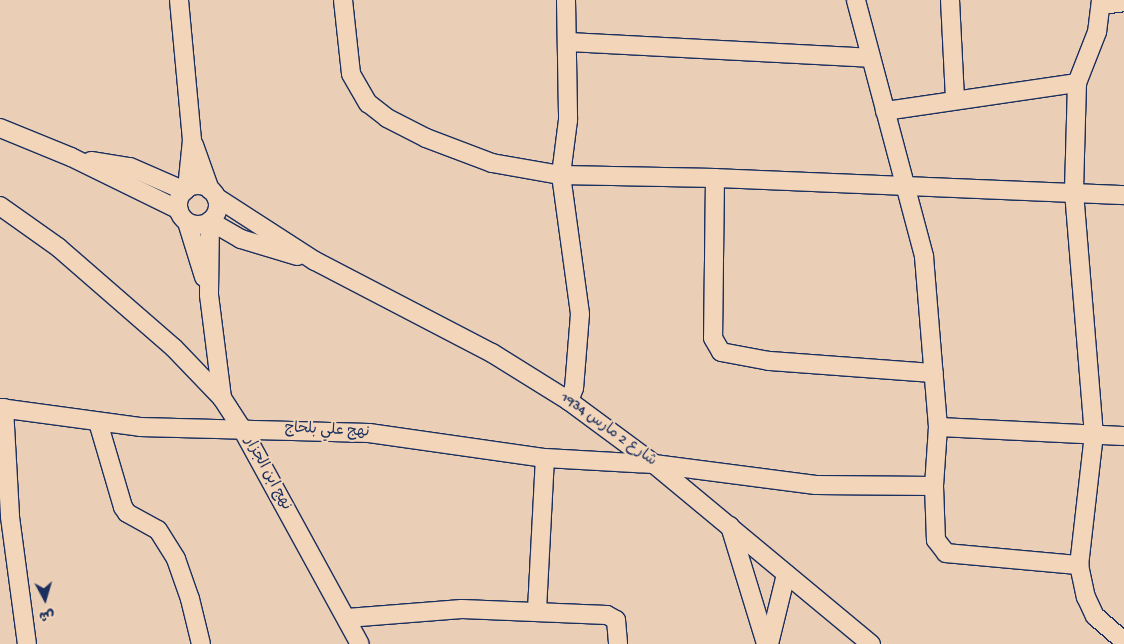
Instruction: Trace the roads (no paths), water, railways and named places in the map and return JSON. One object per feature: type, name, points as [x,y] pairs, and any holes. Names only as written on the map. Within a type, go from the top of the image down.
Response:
[{"type":"street","points":[[179,0],[192,140],[186,190],[179,200],[209,295]]},
{"type":"street","points":[[343,0],[351,74],[368,103],[387,118],[460,153],[492,164],[561,175],[716,178],[1124,195]]},
{"type":"street","points":[[566,0],[568,120],[561,175],[580,314],[574,388],[569,401]]},
{"type":"street","points":[[856,0],[870,58],[907,186],[924,256],[938,427],[934,486],[936,540],[946,553],[1079,565]]},
{"type":"street","points":[[950,0],[955,99]]},
{"type":"street","points":[[1124,2],[1101,3],[1089,60],[1077,84],[1074,192],[1094,434],[1079,565],[1086,597],[1095,616],[1124,642]]},
{"type":"street","points":[[568,42],[870,58]]},
{"type":"street","points":[[885,111],[955,99],[1077,84]]},
{"type":"street","points":[[0,128],[71,157],[199,225],[210,221]]},
{"type":"street","points":[[192,140],[213,193],[217,210],[210,221],[209,295]]},
{"type":"street","points":[[71,157],[130,167],[186,190],[198,186],[213,193]]},
{"type":"street","points":[[716,178],[713,338],[721,352],[769,361],[934,372]]},
{"type":"street","name":"شارع 2 مارس 1934","points":[[213,193],[315,261],[492,353],[569,401],[654,464],[871,644]]},
{"type":"street","points":[[0,206],[59,248],[174,348],[222,398]]},
{"type":"street","name":"شارع 2 مارس 1934","points":[[210,221],[241,239],[315,261]]},
{"type":"street","name":"نهج ابن الجزار","points":[[209,295],[222,398],[241,427],[360,644]]},
{"type":"street","points":[[2,408],[10,517],[27,644]]},
{"type":"street","name":"نهج علي بلحاج","points":[[2,408],[61,414],[98,422],[140,427],[241,427],[369,433],[545,458],[654,464],[816,485],[934,486]]},
{"type":"street","points":[[98,422],[123,507],[127,513],[158,530],[176,559],[190,599],[201,644]]},
{"type":"street","points":[[938,427],[1124,436]]},
{"type":"street","points":[[537,610],[545,458]]},
{"type":"street","points":[[730,526],[768,644]]},
{"type":"street","points":[[768,644],[786,574]]},
{"type":"street","points":[[347,618],[425,610],[537,610],[613,617],[618,625],[618,644]]}]
